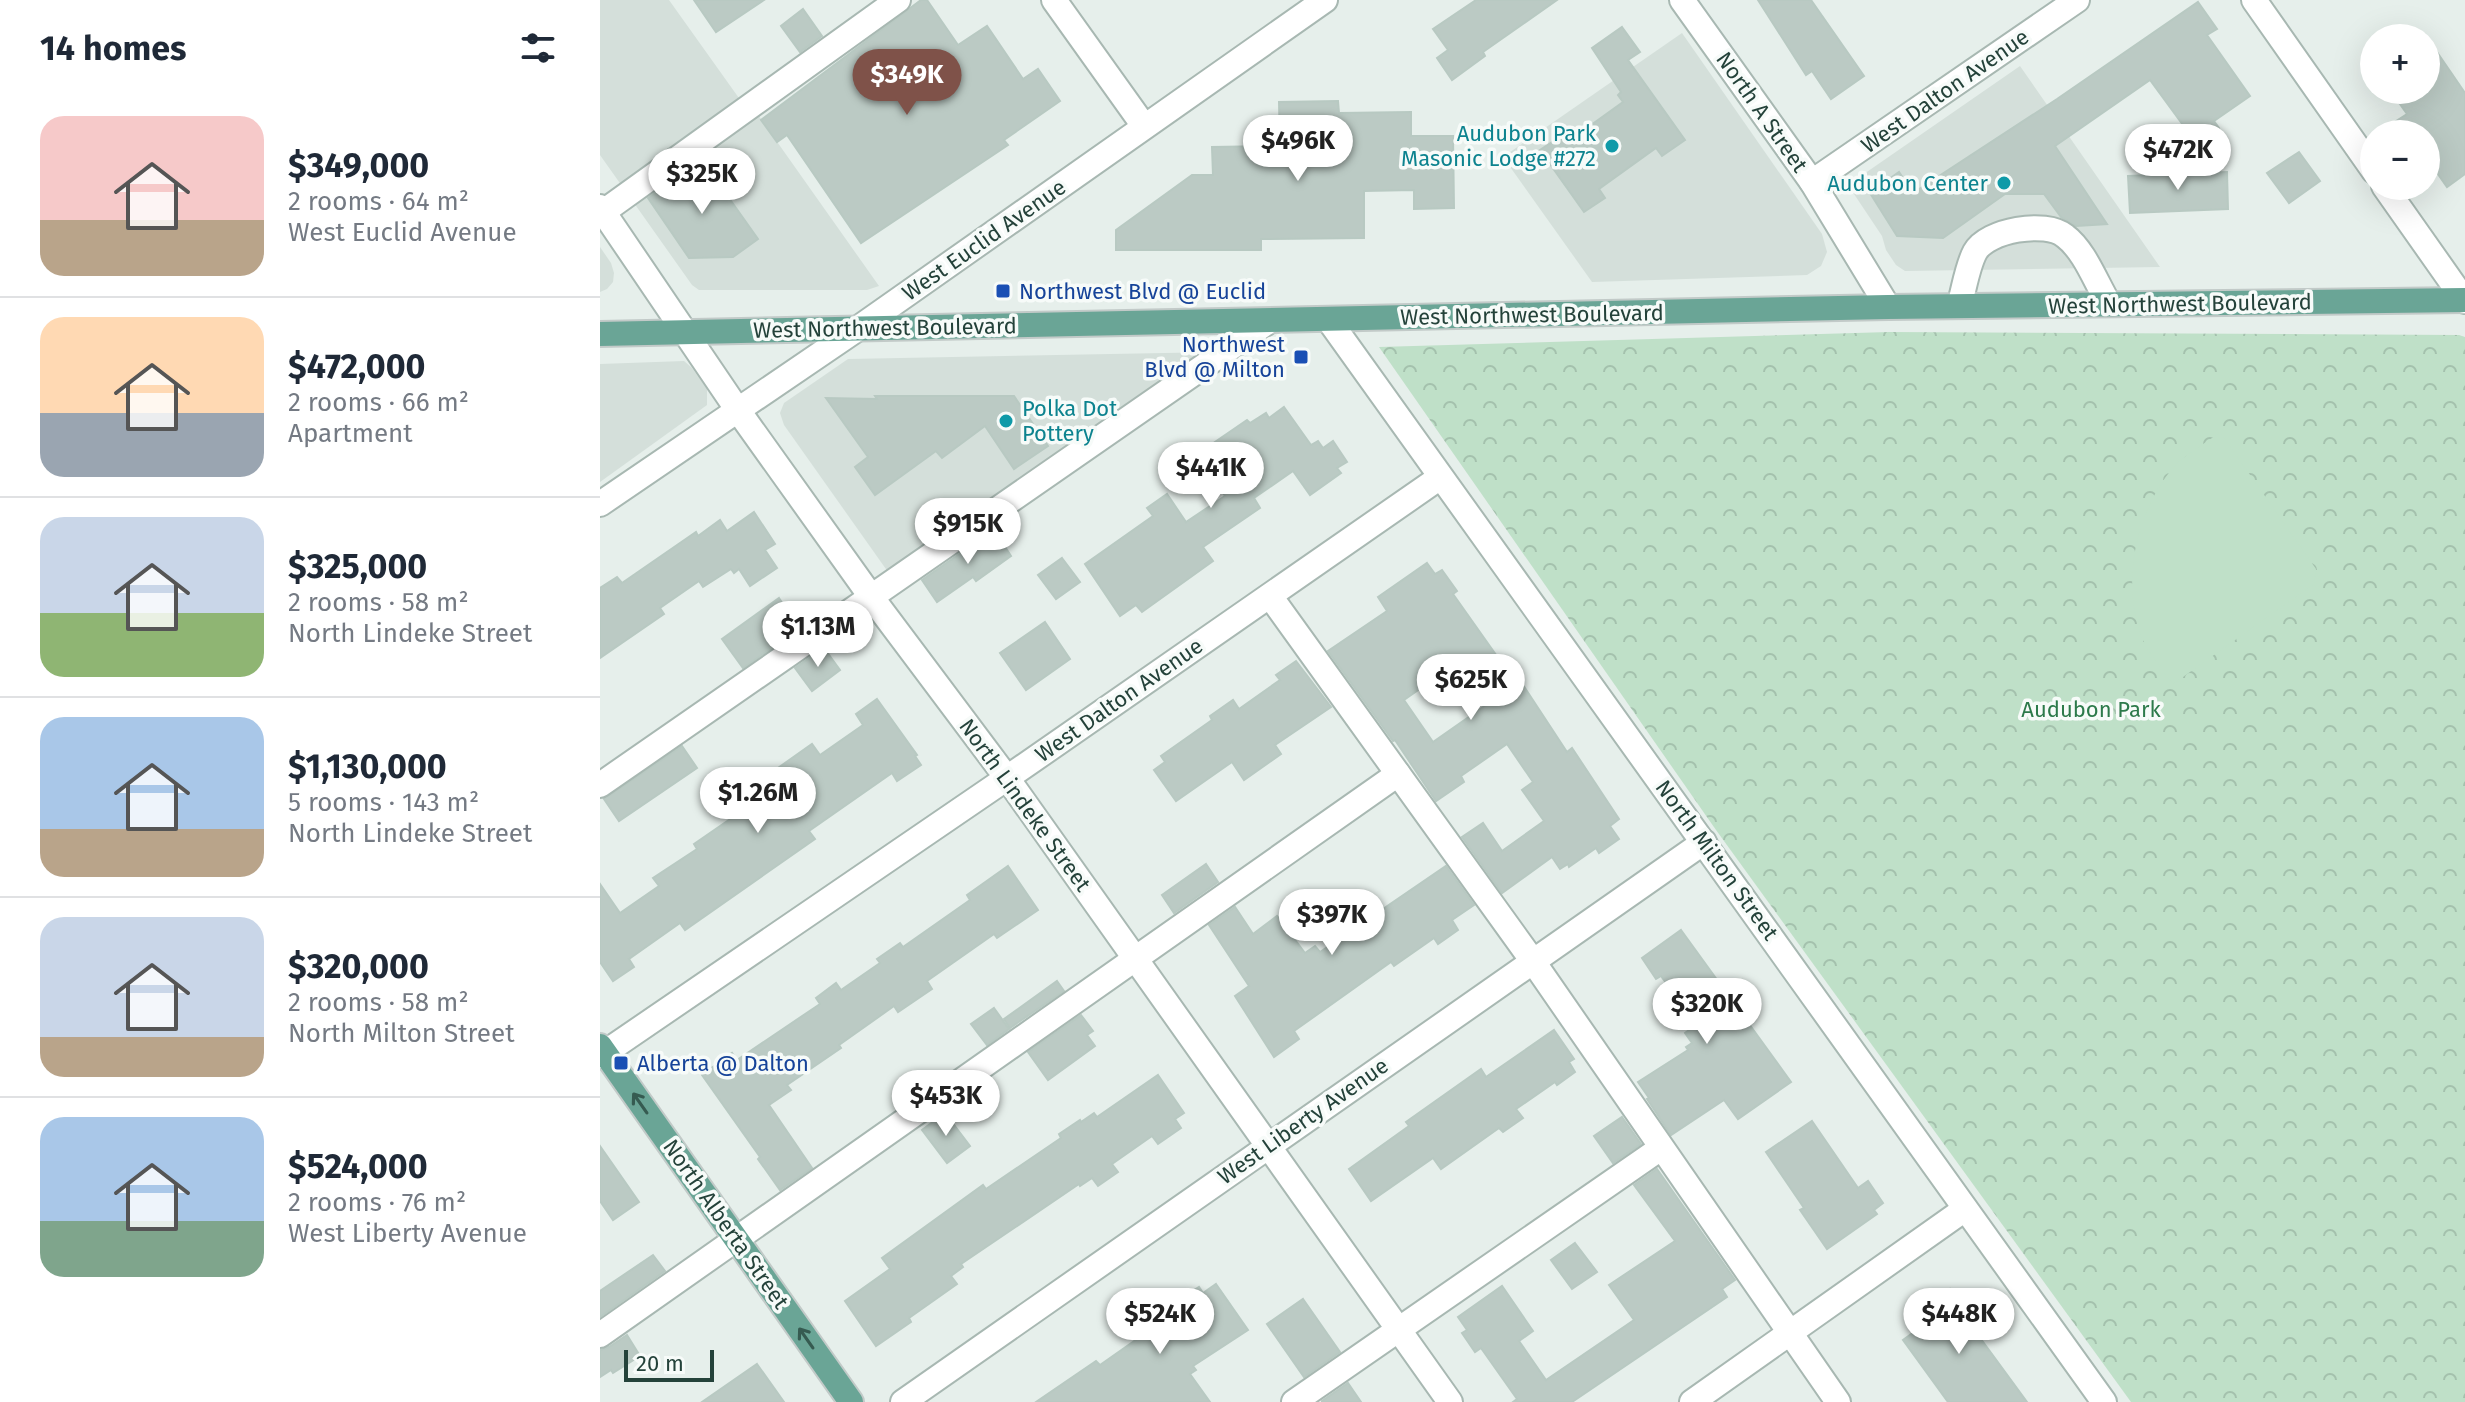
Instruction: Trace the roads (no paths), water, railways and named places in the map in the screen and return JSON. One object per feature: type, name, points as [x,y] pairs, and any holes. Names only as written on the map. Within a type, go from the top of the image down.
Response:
[{"type":"main road","name":"West Northwest Boulevard","points":[[600,334],[1888,307],[2465,300]]},
{"type":"main road","name":"North Alberta Street","points":[[601,1051],[851,1402]]},
{"type":"street","points":[[602,210],[898,0]]},
{"type":"street","points":[[1054,0],[1144,126]]},
{"type":"street","name":"West Euclid Avenue","points":[[600,504],[860,327],[1325,0]]},
{"type":"street","name":"North A Street","points":[[1682,0],[1812,182],[1888,307]]},
{"type":"street","name":"West Dalton Avenue","points":[[1812,182],[2077,0]]},
{"type":"street","points":[[2254,0],[2360,151]]},
{"type":"street","points":[[2394,200],[2465,300]]},
{"type":"street","name":"North Lindeke Street","points":[[602,210],[737,409],[872,598],[1007,778],[1450,1402]]},
{"type":"street","points":[[1959,306],[1975,250],[2001,233],[2042,226],[2065,235],[2079,252],[2109,304]]},
{"type":"street","name":"North Milton Street","points":[[1328,319],[2104,1402]]},
{"type":"street","points":[[600,785],[1269,321]]},
{"type":"street","name":"West Dalton Avenue","points":[[601,1051],[1007,778],[1439,478]]},
{"type":"street","points":[[1270,596],[1532,960],[1838,1402]]},
{"type":"street","points":[[600,1335],[1398,774]]},
{"type":"street","name":"West Liberty Avenue","points":[[903,1402],[1704,842]]},
{"type":"street","points":[[1294,1402],[1661,1148]]},
{"type":"street","points":[[1692,1402],[1965,1209]]},
{"type":"place","name":"Audubon Park Masonic Lodge #272","points":[[1612,146]]},
{"type":"place","name":"Audubon Center","points":[[2004,183]]},
{"type":"place","name":"Northwest Blvd @ Euclid","points":[[1003,291]]},
{"type":"place","name":"Northwest Blvd @ Milton","points":[[1301,357]]},
{"type":"place","name":"Polka Dot Pottery","points":[[1006,421]]},
{"type":"place","name":"Alberta @ Dalton","points":[[621,1063]]},
{"type":"park label","name":"Audubon Park","points":[[2091,709]]}]
